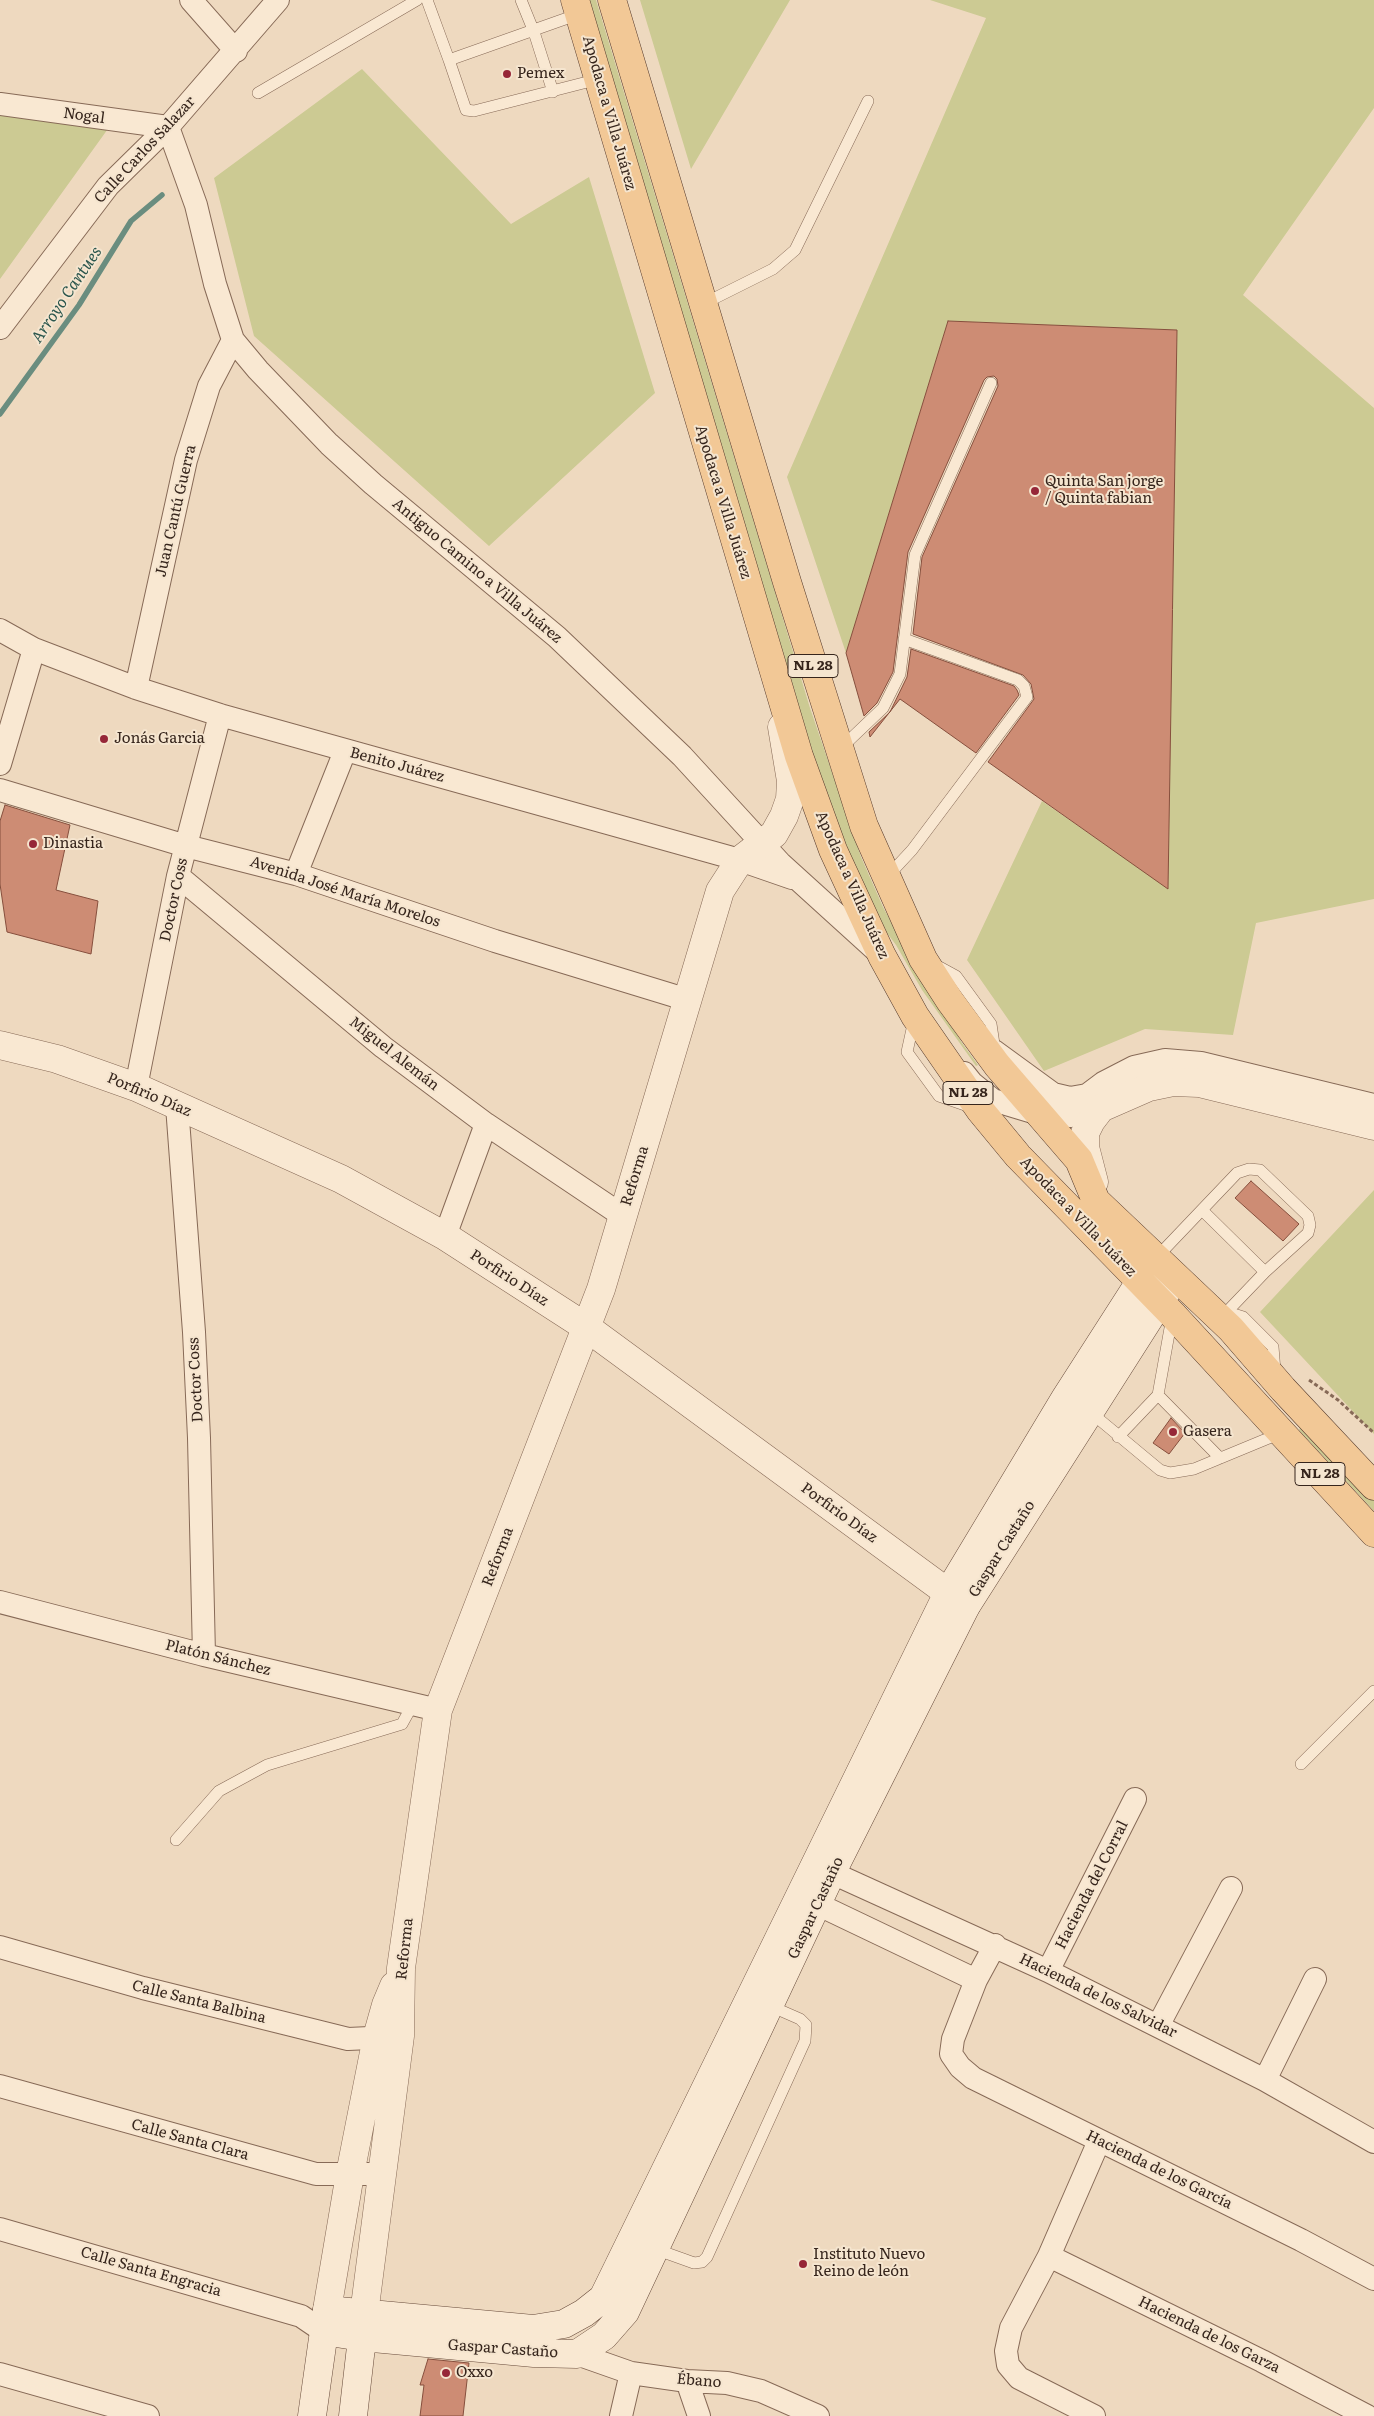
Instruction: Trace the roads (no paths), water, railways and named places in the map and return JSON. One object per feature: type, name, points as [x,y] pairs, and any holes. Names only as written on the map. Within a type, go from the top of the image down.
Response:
[{"type":"main road","name":"Apodaca a Villa Juárez","points":[[612,0],[839,749],[864,826],[923,959],[1036,1113],[1079,1160],[1096,1201],[1147,1270],[1166,1308],[1374,1533]]},
{"type":"main road","name":"Apodaca a Villa Juárez","points":[[577,7],[799,756],[833,850],[882,956],[913,1012],[980,1110],[1018,1156],[1147,1270],[1176,1278],[1219,1313],[1276,1380],[1374,1486]]},
{"type":"street","points":[[191,0],[236,51]]},
{"type":"street","name":"Calle Carlos Salazar","points":[[0,328],[108,186],[170,135],[278,0]]},
{"type":"street","name":"Nogal","points":[[0,104],[170,135]]},
{"type":"street","name":"Antiguo Camino a Villa Juárez","points":[[170,135],[196,204],[215,284],[233,340],[258,370],[329,444],[381,490],[557,637],[682,756],[749,855],[800,881],[882,956]]},
{"type":"street","name":"Juan Cantú Guerra","points":[[136,688],[186,460],[209,386],[233,340]]},
{"type":"street","name":"Benito Juárez","points":[[0,630],[34,650],[136,688],[220,716],[345,751],[749,855]]},
{"type":"street","points":[[0,764],[34,650]]},
{"type":"street","name":"Reforma","points":[[389,2037],[386,2005],[401,1968],[426,1707],[601,1289],[720,891],[749,855],[774,834],[784,816],[790,799],[790,781],[782,734],[783,698]]},
{"type":"street","name":"Doctor Coss","points":[[136,1087],[178,876],[220,716]]},
{"type":"street","points":[[296,874],[345,751]]},
{"type":"street","name":"Avenida José María Morelos","points":[[0,790],[186,846],[296,874],[495,941],[688,1000]]},
{"type":"street","name":"Miguel Alemán","points":[[178,876],[382,1048],[486,1124],[624,1216]]},
{"type":"street","points":[[913,1012],[972,1083],[993,1100],[1036,1113],[1070,1116],[1101,1108],[1149,1087],[1173,1082],[1199,1083],[1374,1126]]},
{"type":"street","name":"Porfirio Díaz","points":[[0,1045],[57,1059],[136,1087],[340,1179],[445,1236],[586,1327],[957,1600]]},
{"type":"street","points":[[990,1052],[1053,1094],[1070,1098],[1087,1095],[1103,1083],[1134,1067],[1165,1060],[1201,1063],[1374,1105]]},
{"type":"street","name":"Doctor Coss","points":[[177,1106],[194,1332],[199,1429],[204,1655]]},
{"type":"street","points":[[1100,1205],[1085,1147],[1085,1133],[1101,1108]]},
{"type":"street","points":[[445,1236],[486,1124]]},
{"type":"street","name":"Gaspar Castaño","points":[[317,2319],[534,2353],[577,2354],[604,2336],[625,2312],[644,2244],[809,1901],[823,1868],[957,1600],[1078,1404],[1147,1270]]},
{"type":"street","name":"Gaspar Castaño","points":[[1078,1404],[1166,1308],[1176,1278]]},
{"type":"street","name":"Platón Sánchez","points":[[0,1602],[204,1655],[426,1707]]},
{"type":"street","name":"Hacienda del Corral","points":[[1048,1971],[1135,1799]]},
{"type":"street","name":"Hacienda de los Salvidar","points":[[823,1868],[995,1945],[1158,2026],[1372,2137]]},
{"type":"street","points":[[1158,2026],[1231,1888]]},
{"type":"street","points":[[809,1901],[976,1980],[995,1945]]},
{"type":"street","name":"Calle Santa Balbina","points":[[0,1947],[143,1988],[348,2039],[389,2037]]},
{"type":"street","points":[[1264,2080],[1315,1979]]},
{"type":"street","name":"Hacienda de los García","points":[[976,1980],[953,2039],[951,2054],[960,2067],[973,2078],[1301,2240],[1374,2279]]},
{"type":"street","points":[[312,2416],[317,2319],[350,2174],[389,2037]]},
{"type":"street","points":[[354,2416],[363,2326],[383,2174],[389,2037]]},
{"type":"street","name":"Calle Santa Clara","points":[[0,2086],[316,2174],[383,2174]]},
{"type":"street","points":[[1094,2416],[1019,2378],[1008,2365],[1006,2352],[1011,2328],[1049,2256],[1099,2140]]},
{"type":"street","name":"Calle Santa Engracia","points":[[0,2229],[317,2319]]},
{"type":"street","name":"Gaspar Castaño","points":[[363,2326],[533,2329],[564,2324],[584,2313],[603,2298],[644,2244]]},
{"type":"street","name":"Hacienda de los Garza","points":[[1049,2256],[1262,2361],[1367,2416]]},
{"type":"street","name":"Ébano","points":[[577,2354],[631,2373],[687,2382],[727,2383],[761,2391],[818,2416]]},
{"type":"street","points":[[621,2416],[631,2373]]},
{"type":"street","points":[[0,2374],[148,2416]]},
{"type":"street","points":[[687,2382],[699,2416]]},
{"type":"lane","points":[[258,93],[417,0]]},
{"type":"lane","points":[[427,0],[466,110],[474,112],[599,80]]},
{"type":"lane","points":[[521,0],[534,32],[552,92]]},
{"type":"lane","points":[[449,60],[534,32],[577,7]]},
{"type":"lane","points":[[703,304],[772,270],[795,250],[868,101]]},
{"type":"lane","points":[[839,749],[883,708],[900,674],[915,555],[991,383]]},
{"type":"lane","points":[[886,878],[912,850],[1027,696],[1024,686],[1018,680],[904,639]]},
{"type":"lane","points":[[1147,1270],[1237,1173],[1249,1169],[1260,1170],[1308,1216],[1310,1225],[1308,1233],[1219,1313]]},
{"type":"lane","points":[[1203,1211],[1265,1272]]},
{"type":"lane","points":[[1118,1437],[1158,1395],[1166,1308]]},
{"type":"lane","points":[[1158,1395],[1220,1458]]},
{"type":"lane","points":[[1078,1404],[1160,1470],[1170,1473],[1194,1469],[1282,1432]]},
{"type":"lane","points":[[1301,1764],[1374,1691]]},
{"type":"lane","points":[[176,1840],[219,1790],[267,1765],[402,1724],[426,1707]]},
{"type":"lane","points":[[644,2244],[684,2261],[702,2262],[707,2257],[805,2041],[806,2025],[800,2019],[760,2002]]},
{"type":"waterway","name":"Arroyo Cantues","points":[[0,414],[79,305],[131,221],[162,195]]},
{"type":"place","name":"Pemex","points":[[507,74]]},
{"type":"place","name":"Quinta San jorge / Quinta fabian","points":[[1035,491]]},
{"type":"place","name":"Jonás Garcia","points":[[104,739]]},
{"type":"place","name":"Dinastia","points":[[33,844]]},
{"type":"place","name":"Gasera","points":[[1173,1432]]},
{"type":"place","name":"Instituto Nuevo Reino de león","points":[[803,2264]]},
{"type":"place","name":"Oxxo","points":[[446,2373]]}]
